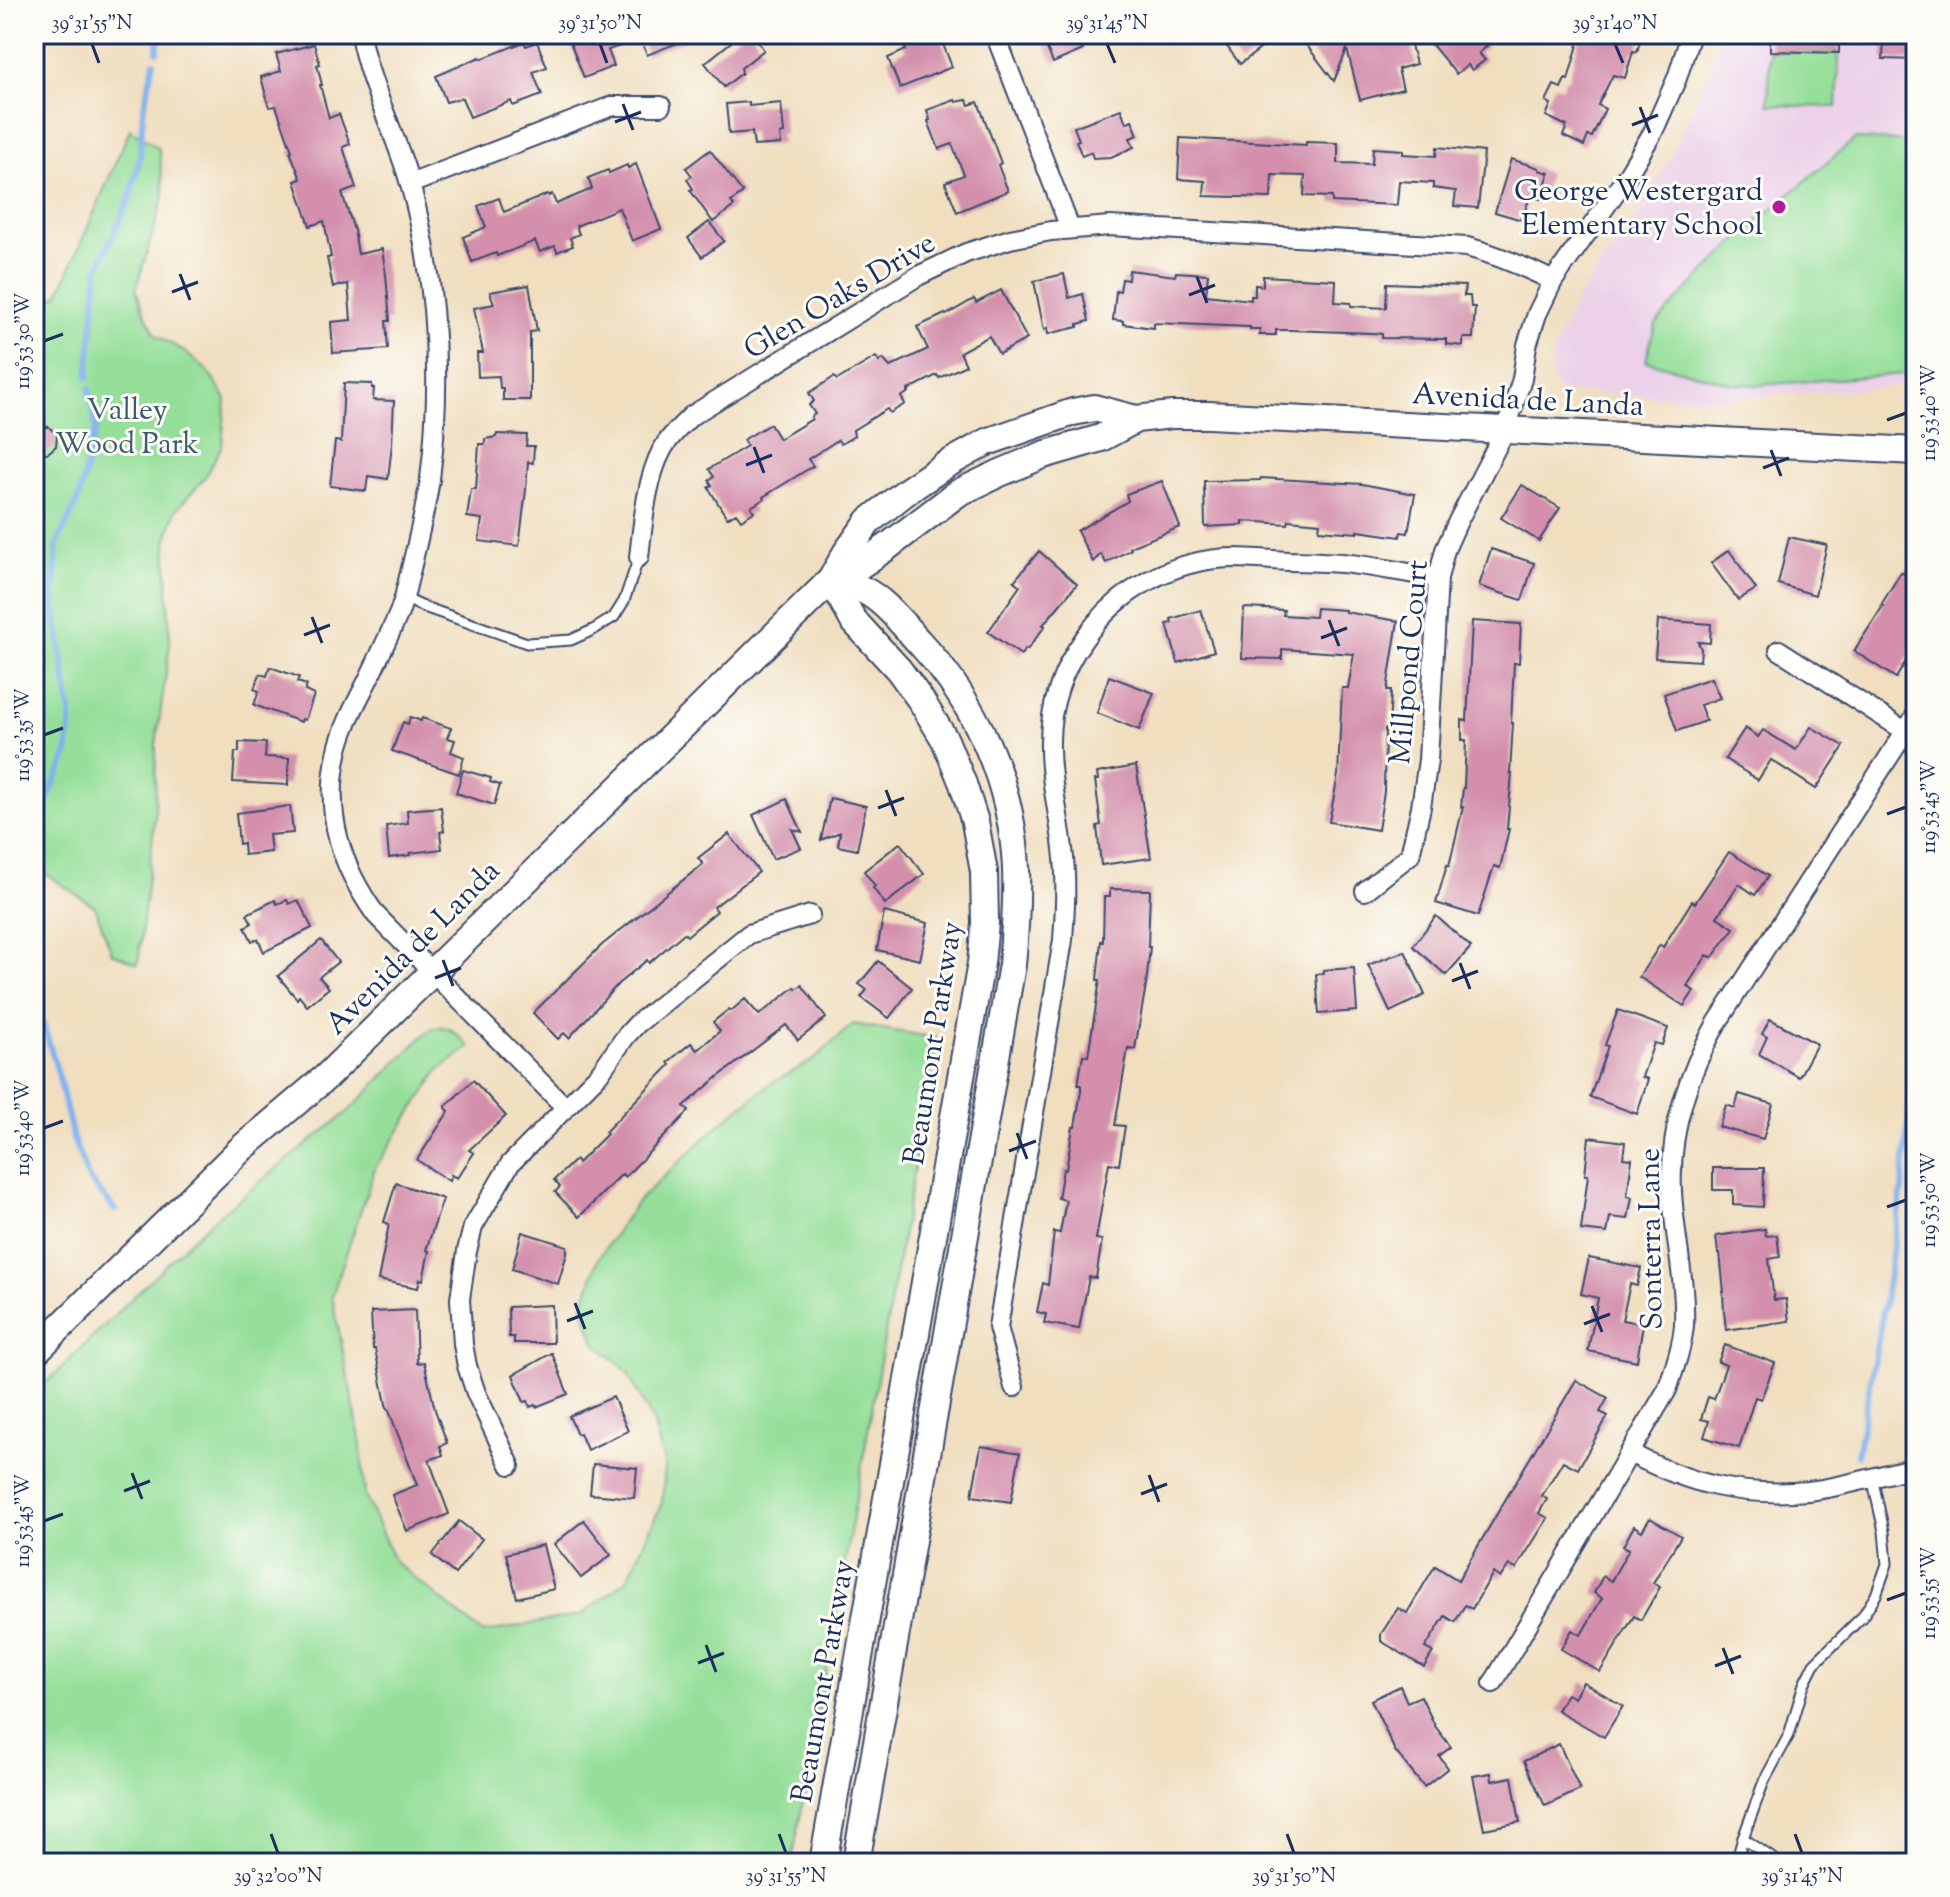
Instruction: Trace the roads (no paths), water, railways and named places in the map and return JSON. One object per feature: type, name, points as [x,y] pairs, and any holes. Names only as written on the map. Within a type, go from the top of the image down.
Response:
[{"type":"street","points":[[360,34],[363,54],[410,184],[427,258],[437,374],[429,482],[404,598],[348,722],[338,752],[333,780],[337,838],[359,891],[376,915],[566,1108]]},
{"type":"street","points":[[995,34],[1070,228]]},
{"type":"street","name":"Millpond Court","points":[[1365,891],[1410,855],[1413,843],[1428,760],[1438,578],[1445,550],[1506,429],[1522,379],[1527,345],[1537,314],[1553,281],[1625,179],[1653,132],[1677,78],[1691,34]]},
{"type":"street","points":[[410,184],[612,106],[661,106]]},
{"type":"street","name":"Glen Oaks Drive","points":[[639,557],[654,471],[662,450],[675,431],[691,416],[918,276],[966,253],[1010,239],[1070,228],[1110,226],[1467,247],[1518,263],[1553,281]]},
{"type":"street","name":"Avenida de Landa","points":[[34,1353],[242,1148],[326,1077],[831,580],[869,521],[931,474],[976,448],[1034,425],[1094,408],[1136,419],[1209,415],[1916,451]]},
{"type":"street","points":[[1014,1387],[998,1327],[1063,940],[1066,896],[1064,852],[1051,767],[1050,739],[1053,708],[1062,678],[1076,649],[1114,603],[1167,571],[1199,562],[1232,558],[1344,563],[1438,578]]},
{"type":"street","points":[[831,580],[862,590],[883,604],[928,652],[956,689],[983,732],[999,773],[1016,866],[1012,965],[856,1863]]},
{"type":"street","name":"Beaumont Parkway","points":[[823,1863],[981,963],[985,923],[984,872],[975,822],[945,740],[899,670],[853,620],[831,580]]},
{"type":"street","points":[[1779,650],[1905,731]]},
{"type":"street","name":"Sonterra Lane","points":[[1493,1683],[1667,1390],[1678,1360],[1684,1328],[1684,1296],[1672,1167],[1677,1121],[1686,1086],[1700,1053],[1916,715]]},
{"type":"street","points":[[510,1465],[476,1393],[463,1344],[460,1299],[473,1227],[510,1164],[599,1074],[637,1024],[749,934],[810,915]]},
{"type":"street","points":[[1630,1453],[1664,1471],[1700,1483],[1772,1493],[1810,1490],[1916,1467]]},
{"type":"lane","name":"Glen Oaks Drive","points":[[404,598],[527,643],[571,640],[614,617],[624,601],[639,557]]},
{"type":"lane","points":[[1736,1863],[1764,1781],[1789,1735],[1804,1684],[1814,1664],[1862,1617],[1876,1595],[1887,1564],[1884,1531],[1872,1477]]},
{"type":"lane","points":[[1743,1838],[1779,1863]]},
{"type":"waterway","points":[[157,51],[160,34]]},
{"type":"waterway","points":[[88,377],[98,269],[129,200],[140,158],[143,111],[154,62]]},
{"type":"waterway","points":[[34,828],[67,756],[71,717],[54,600],[57,544],[78,500],[96,428],[89,388]]},
{"type":"waterway","points":[[34,994],[58,1073],[73,1139],[89,1179],[115,1210]]},
{"type":"waterway","points":[[1857,1455],[1902,1190],[1916,1041]]},
{"type":"place","name":"George Westergard Elementary School","points":[[1779,207]]},
{"type":"park label","name":"Valley Wood Park","points":[[127,426]]}]
